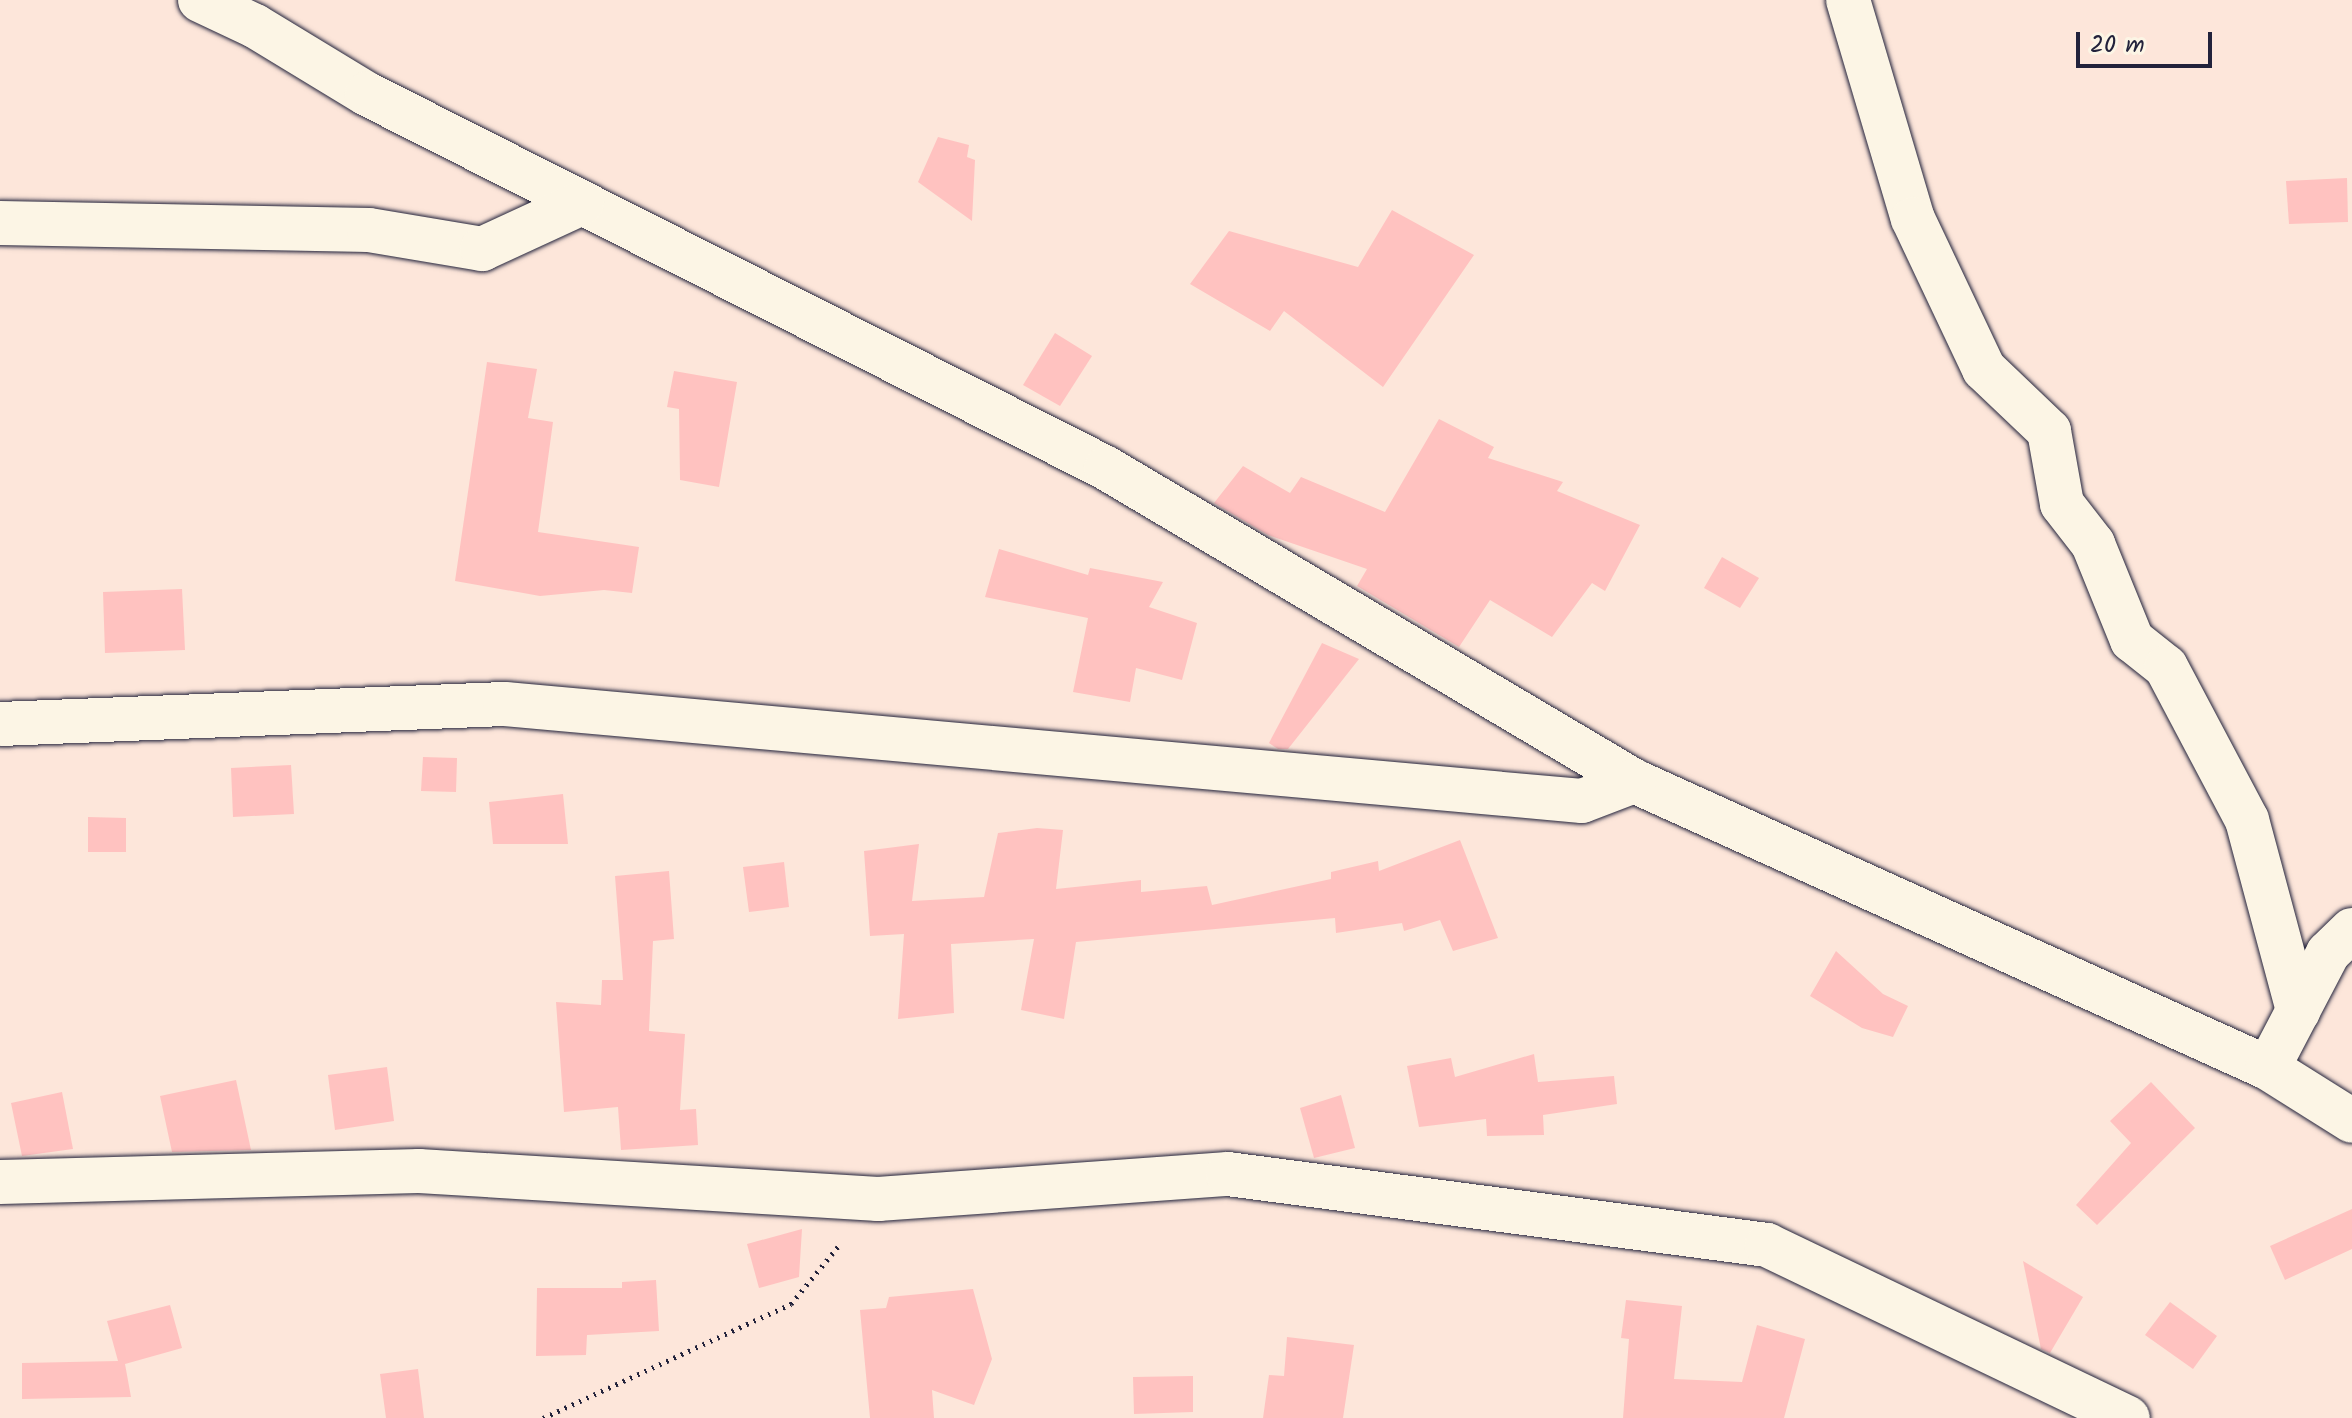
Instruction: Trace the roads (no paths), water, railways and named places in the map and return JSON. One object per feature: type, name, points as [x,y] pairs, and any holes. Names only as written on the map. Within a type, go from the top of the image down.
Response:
[{"type":"street","points":[[200,0],[255,26],[367,94],[1106,468],[1634,781],[2268,1068],[2352,1121]]},
{"type":"street","points":[[1848,0],[1913,219],[1984,369],[2049,431],[2062,504],[2093,544],[2132,640],[2166,667],[2247,820],[2298,1011]]},
{"type":"street","points":[[0,223],[369,230],[482,249],[582,203]]},
{"type":"street","points":[[0,724],[505,704],[1582,801],[1634,781]]},
{"type":"street","points":[[2268,1068],[2328,953],[2352,930]]},
{"type":"street","points":[[0,1182],[419,1171],[878,1199],[1228,1174],[1767,1245],[2128,1418]]}]
